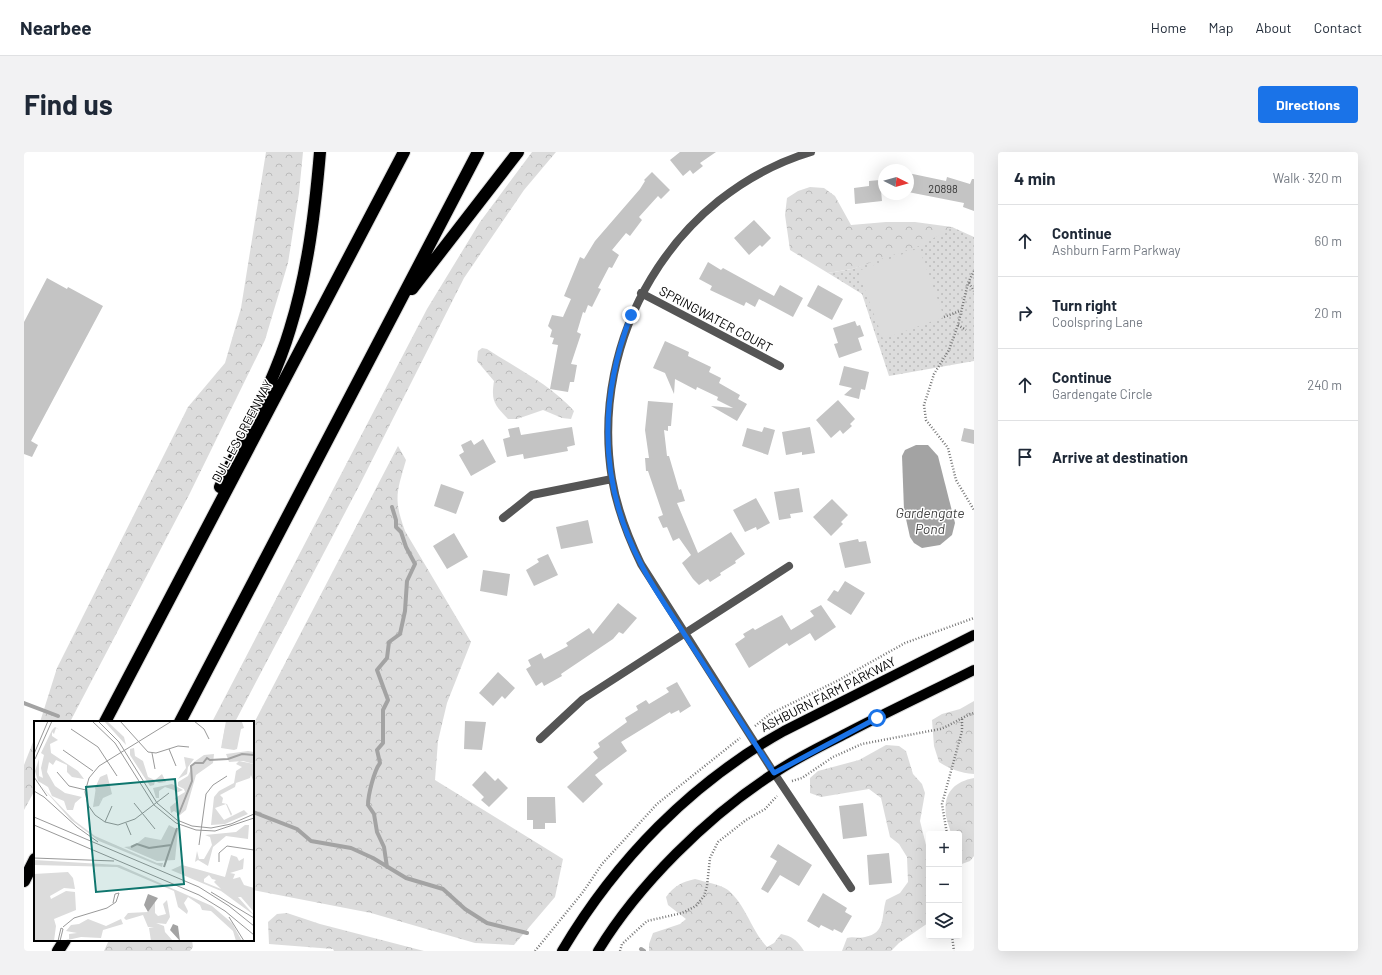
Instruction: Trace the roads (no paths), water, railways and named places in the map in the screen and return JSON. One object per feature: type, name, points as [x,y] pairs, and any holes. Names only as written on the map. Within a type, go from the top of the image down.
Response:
[{"type":"highway","points":[[167,604],[269,384],[290,329],[304,273],[314,216],[320,152]]},
{"type":"highway","name":"DULLES GREENWAY","points":[[106,721],[404,152]]},
{"type":"highway","points":[[181,721],[478,152]]},
{"type":"highway","points":[[394,312],[518,152]]},
{"type":"highway","points":[[24,881],[34,861]]},
{"type":"highway","points":[[58,951],[63,941]]},
{"type":"highway","points":[[68,951],[73,941]]},
{"type":"main road","name":"ASHBURN FARM PARKWAY","points":[[562,951],[578,924],[608,882],[636,848],[668,815],[714,777],[756,746],[974,635]]},
{"type":"main road","points":[[598,951],[632,904],[672,860],[724,810],[774,773],[826,744],[974,670]]},
{"type":"street","points":[[811,152],[789,160],[751,178],[713,205],[675,243],[652,274],[641,293],[622,337],[611,384],[607,432],[612,480],[628,535],[641,564],[756,746],[851,888]]},
{"type":"street","name":"SPRINGWATER COURT","points":[[641,293],[780,366]]},
{"type":"street","points":[[503,518],[532,495],[612,480]]},
{"type":"street","points":[[540,739],[583,699],[789,566]]},
{"type":"water","name":"Gardengate Pond","points":[[916,445],[928,445],[938,456],[955,523],[952,535],[940,545],[922,548],[914,543],[910,537],[904,510],[902,456],[905,450]]},
{"type":"waterway","points":[[387,867],[384,847],[377,832],[374,814],[368,805],[372,783],[380,763],[377,750],[383,743],[383,710],[388,700],[377,670],[387,658],[389,642],[400,634],[405,611],[407,581],[415,564],[406,547],[401,532],[396,527],[396,520],[392,507]]},
{"type":"waterway","points":[[24,703],[58,716]]},
{"type":"waterway","points":[[254,812],[297,829],[311,841],[351,848],[373,858],[406,878],[443,889],[465,909],[487,923],[527,933]]}]
